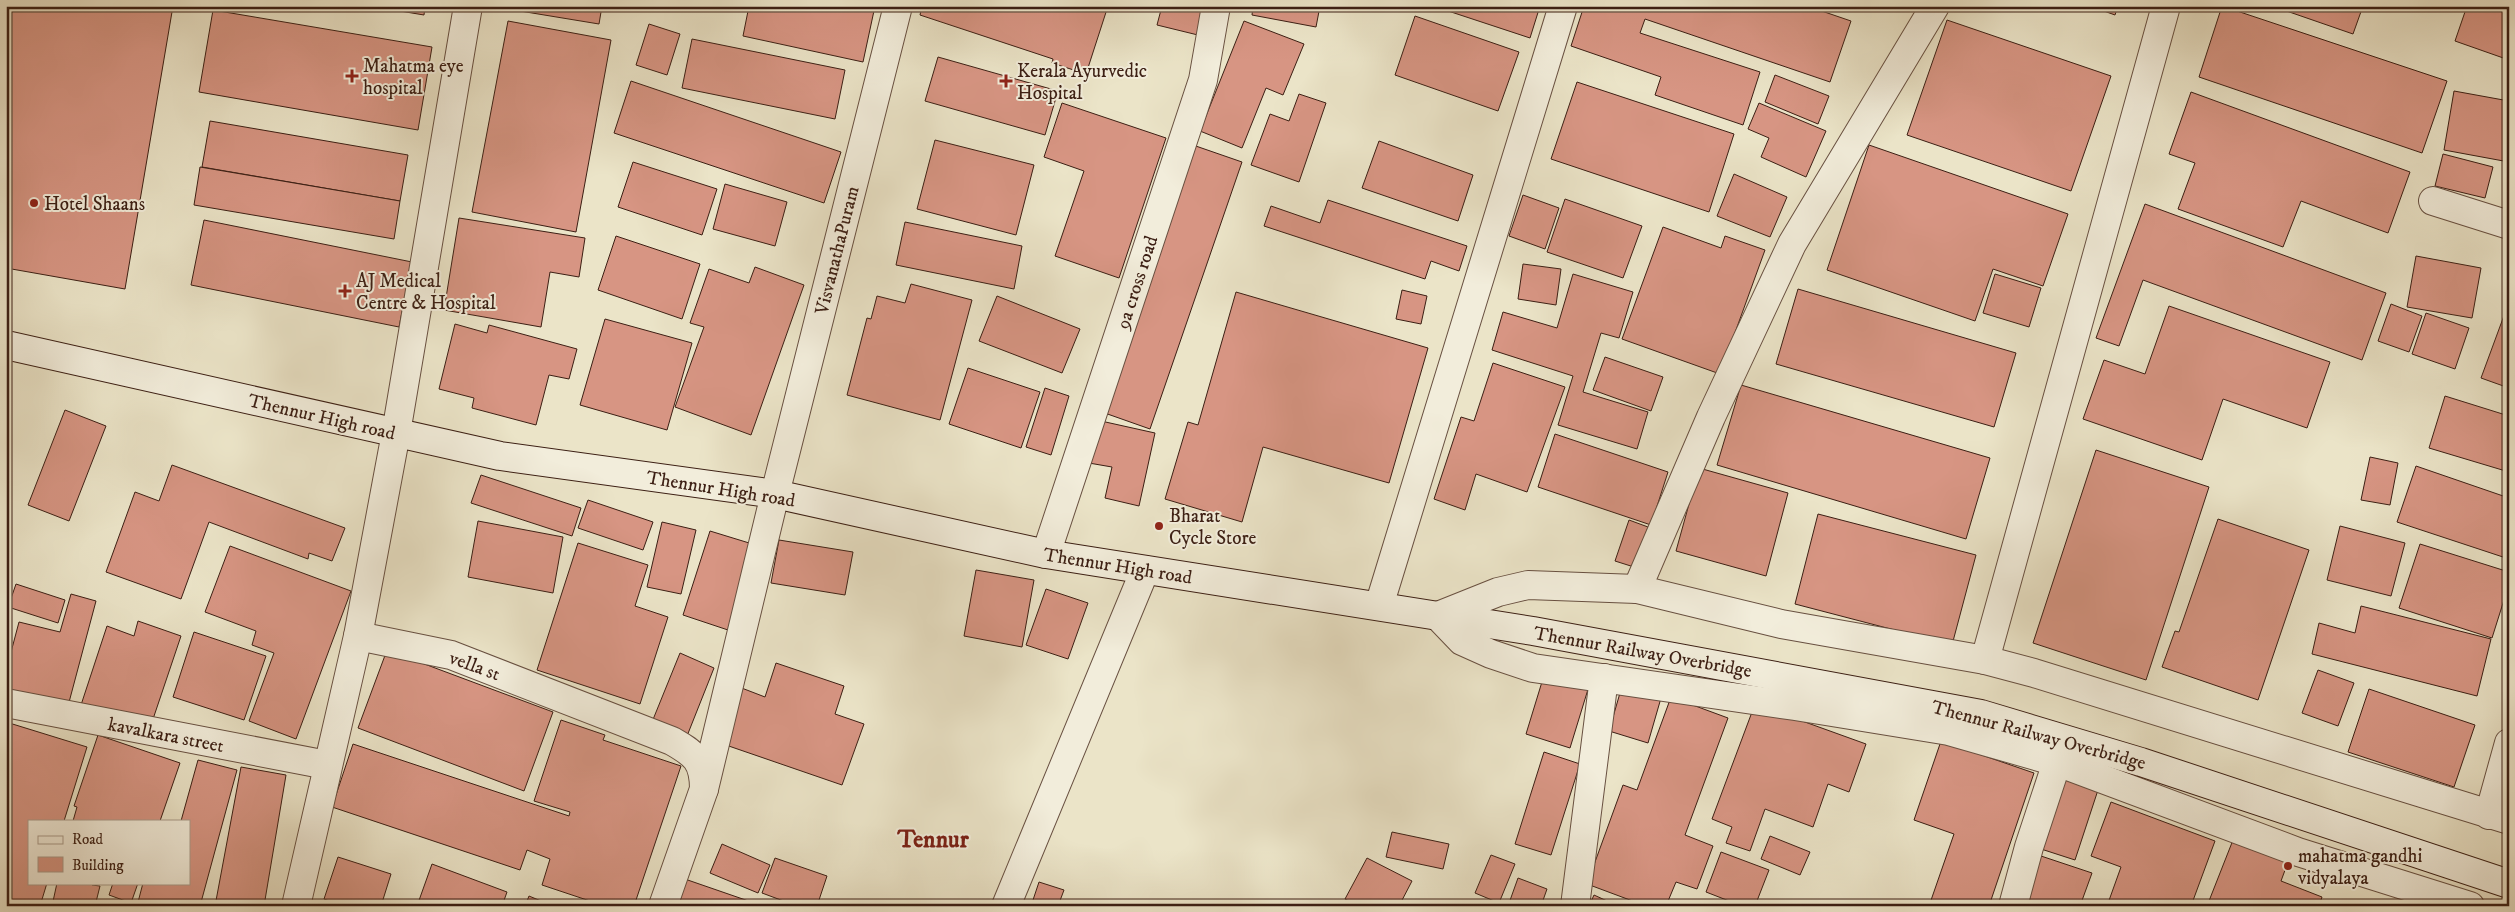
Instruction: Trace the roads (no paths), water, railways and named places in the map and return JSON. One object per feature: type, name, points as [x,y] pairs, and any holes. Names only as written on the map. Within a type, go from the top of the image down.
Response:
[{"type":"street","points":[[296,906],[358,636],[396,433],[468,6]]},
{"type":"street","name":"VisvanathaPuram","points":[[704,788],[775,494],[898,6]]},
{"type":"street","name":"9a cross road","points":[[1046,554],[1203,80],[1216,6]]},
{"type":"street","points":[[1379,606],[1563,6]]},
{"type":"street","points":[[1637,589],[1711,417],[1792,244],[1935,6]]},
{"type":"street","points":[[1985,660],[2166,6]]},
{"type":"street","points":[[2433,201],[2509,225]]},
{"type":"street","name":"Thennur High road","points":[[6,345],[500,456],[775,494],[1046,554],[1438,616]]},
{"type":"street","points":[[1006,906],[1145,570]]},
{"type":"street","points":[[2470,906],[2298,852],[2057,762],[1949,731],[1795,706],[1533,668],[1491,654],[1462,641],[1438,616],[1498,592],[1528,585],[1637,589],[1781,624],[1985,660],[2034,673],[2499,818],[2509,743]]},
{"type":"street","name":"Thennur Railway Overbridge","points":[[1438,616],[1533,631],[1981,714],[2141,762],[2509,884]]},
{"type":"street","name":"vella st","points":[[358,636],[452,655],[689,750],[699,760],[704,776],[704,788],[663,906]]},
{"type":"street","points":[[1575,906],[1604,678]]},
{"type":"street","name":"kavalkara street","points":[[6,703],[327,765]]},
{"type":"street","points":[[2013,906],[2029,847],[2057,762]]},
{"type":"place","name":"Mahatma eye hospital","points":[[352,76]]},
{"type":"place","name":"Kerala Ayurvedic Hospital","points":[[1006,81]]},
{"type":"place","name":"Hotel Shaans","points":[[34,203]]},
{"type":"place","name":"AJ Medical Centre & Hospital","points":[[345,291]]},
{"type":"place","name":"Bharat Cycle Store","points":[[1159,526]]},
{"type":"place","name":"mahatma gandhi vidyalaya","points":[[2288,866]]},
{"type":"district","name":"Tennur","points":[[933,839]]}]
